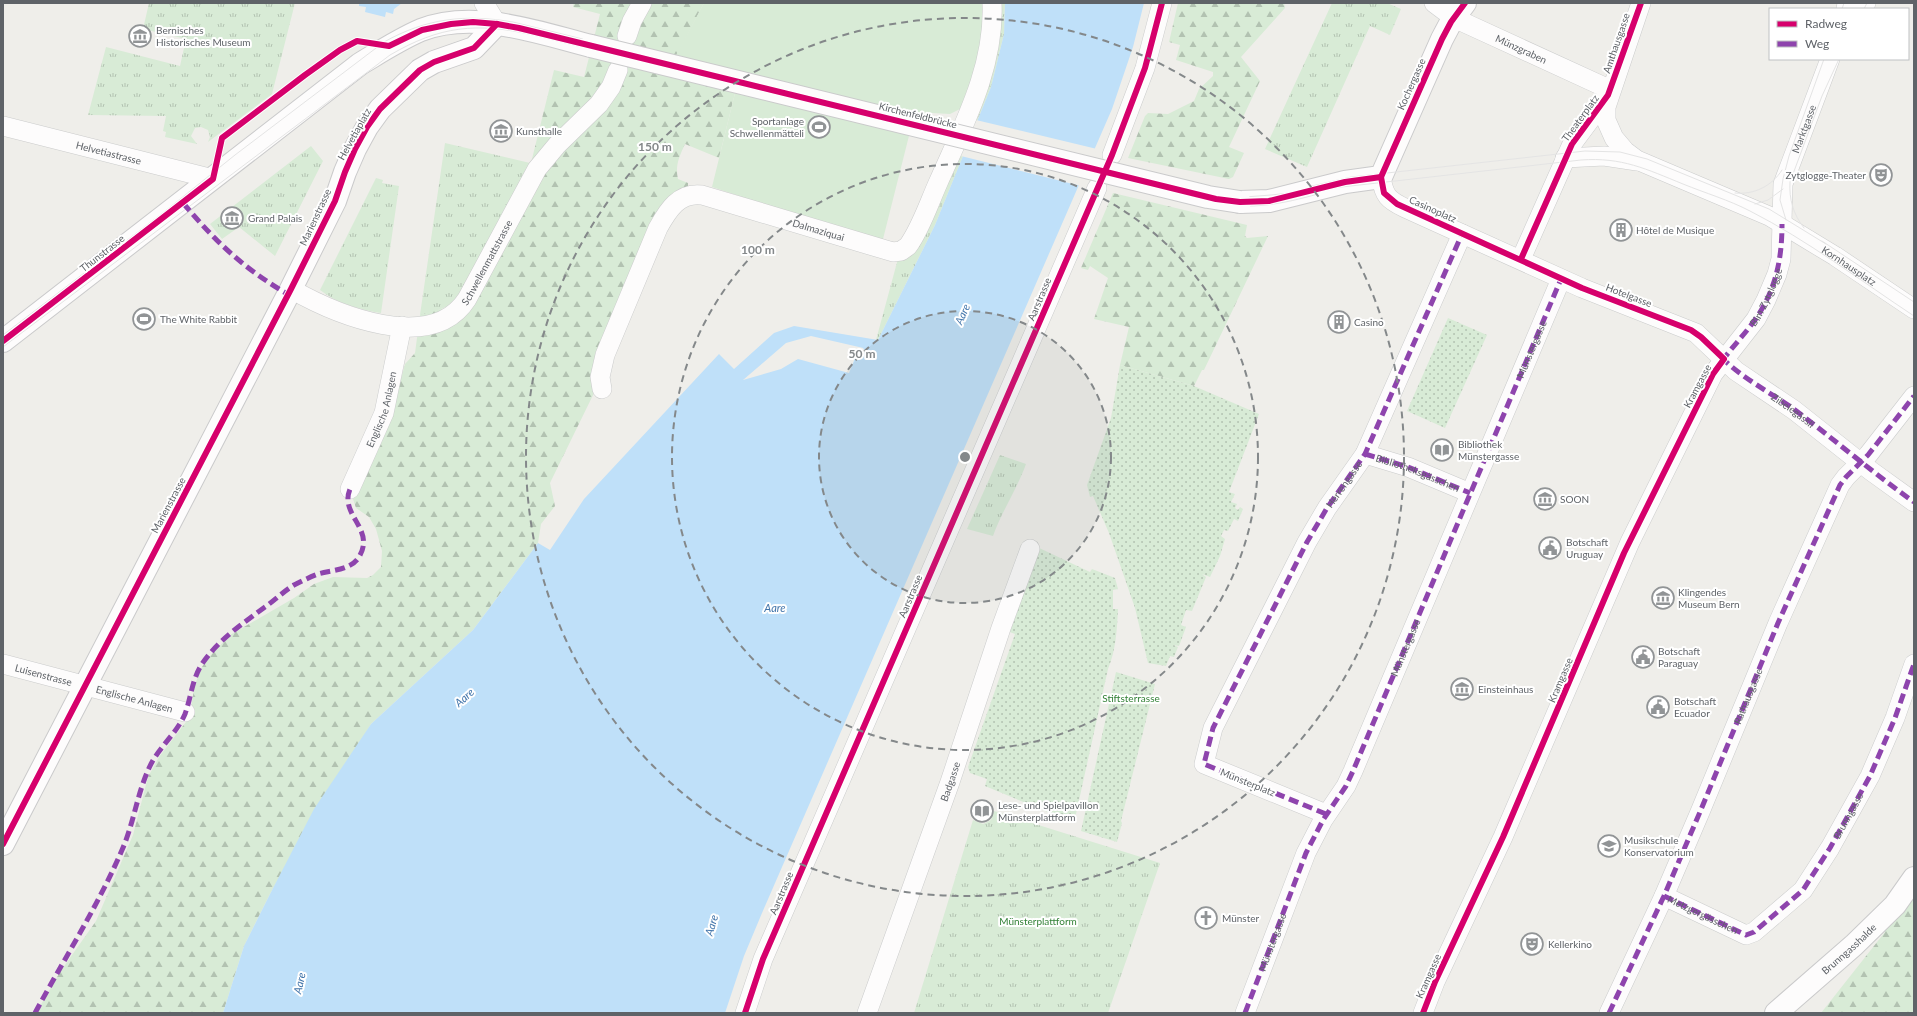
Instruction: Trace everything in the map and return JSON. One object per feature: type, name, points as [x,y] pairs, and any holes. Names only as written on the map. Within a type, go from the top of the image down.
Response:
[{"type":"street","points":[[484,3],[497,24]]},
{"type":"street","points":[[627,36],[632,21],[642,3]]},
{"type":"street","name":"Dalmaziquai","points":[[602,389],[600,378],[605,355],[655,235],[666,215],[684,197],[694,194],[702,195],[894,252],[901,251],[908,246],[973,100],[984,69],[989,46],[992,3]]},
{"type":"street","points":[[1112,155],[1144,68],[1162,3]]},
{"type":"street","name":"Münzgraben","points":[[1434,3],[1459,10],[1611,90]]},
{"type":"street","name":"Amthausgasse","points":[[1611,90],[1641,3]]},
{"type":"street","name":"Kochergasse","points":[[1381,177],[1442,39],[1459,10]]},
{"type":"street","name":"Thunstrasse","points":[[3,341],[360,64],[389,46],[422,30],[451,24],[473,22],[497,24]]},
{"type":"street","name":"Kirchenfeldbrücke","points":[[497,24],[1208,197],[1240,202],[1269,201],[1345,182],[1381,177]]},
{"type":"street","name":"Helvetiaplatz","points":[[345,172],[368,126],[393,95],[420,70],[429,65],[474,48],[497,24]]},
{"type":"street","name":"Marktgasse","points":[[1782,224],[1782,196],[1786,176],[1830,60]]},
{"type":"street","name":"Schwellenmattstrasse","points":[[292,289],[329,308],[355,318],[402,326],[417,326],[437,322],[453,315],[464,305],[538,169],[557,145],[599,104],[611,87],[618,70]]},
{"type":"street","name":"Theaterplatz","points":[[1611,90],[1607,98],[1572,144],[1565,158],[1604,156],[1646,164],[1758,210],[1782,224]]},
{"type":"street","name":"Theaterplatz","points":[[1611,90],[1606,101],[1605,113],[1611,134],[1625,151],[1646,164]]},
{"type":"street","name":"Helvetiastrasse","points":[[3,126],[213,179]]},
{"type":"street","points":[[1521,259],[1565,158]]},
{"type":"street","name":"Marienstrasse","points":[[3,844],[292,289],[335,202],[345,172]]},
{"type":"street","name":"Casinoplatz","points":[[1381,177],[1384,193],[1397,204],[1521,259]]},
{"type":"street","name":"Aarstrasse","points":[[745,1013],[763,959],[1097,188]]},
{"type":"street","name":"Kornhausplatz","points":[[1782,224],[1835,256],[1914,309]]},
{"type":"street","name":"Bim Zytglogge","points":[[1724,359],[1756,318],[1769,294],[1779,267],[1782,224]]},
{"type":"street","name":"Herrengasse","points":[[1213,728],[1307,542],[1339,491],[1365,454],[1462,234]]},
{"type":"street","name":"Hotelgasse","points":[[1521,259],[1561,279],[1691,330],[1701,337],[1724,359]]},
{"type":"street","name":"Münstergasse","points":[[1245,1013],[1299,869],[1326,814],[1346,786],[1353,771],[1561,279]]},
{"type":"street","name":"Englische Anlagen","points":[[350,489],[384,413],[402,326]]},
{"type":"street","name":"Zibelegässli","points":[[1724,359],[1736,371],[1794,410],[1861,463]]},
{"type":"street","name":"Kramgasse","points":[[1422,1013],[1503,836],[1624,553],[1713,374],[1724,359]]},
{"type":"street","name":"Rathausgasse","points":[[1609,1013],[1664,896],[1807,556],[1840,485],[1861,463],[1914,396]]},
{"type":"street","name":"Bibliotheksgässchen","points":[[1365,454],[1408,467],[1470,493]]},
{"type":"street","points":[[1861,463],[1914,502]]},
{"type":"street","name":"Badgasse","points":[[867,1013],[950,782],[1001,628],[1030,549]]},
{"type":"street","name":"Luisenstrasse","points":[[3,664],[84,686]]},
{"type":"street","name":"Brunngasse","points":[[1742,934],[1752,934],[1803,890],[1827,853],[1870,776],[1895,718],[1914,664]]},
{"type":"street","name":"Englische Anlagen","points":[[84,686],[185,712]]},
{"type":"street","name":"Münsterplatz","points":[[1213,728],[1204,764],[1326,814]]},
{"type":"street","name":"Brunngasshalde","points":[[1776,1013],[1854,945],[1895,905],[1914,878]]},
{"type":"street","name":"Metzgergässchen","points":[[1664,896],[1742,934]]},
{"type":"green space","points":[[149,3],[295,3],[272,94],[208,142],[210,137],[208,130],[201,127],[195,128],[191,136],[197,144],[165,137],[166,132],[163,131],[166,116],[88,115],[106,47],[180,66],[186,39],[143,29]]},
{"type":"green space","points":[[574,3],[704,3],[668,72],[736,89],[719,158],[685,144],[678,162],[677,174],[678,179],[688,183],[688,186],[673,193],[595,391],[550,483],[555,506],[541,524],[538,543],[473,630],[371,724],[270,894],[244,946],[223,1013],[36,1013],[60,972],[96,921],[133,835],[148,777],[159,757],[189,718],[195,684],[207,659],[230,635],[294,598],[314,584],[333,577],[367,578],[373,575],[381,567],[382,551],[376,529],[369,517],[356,508],[353,499],[389,423],[405,364],[415,353],[420,315],[448,307],[456,301],[531,163],[554,70],[584,77],[600,14],[573,7]]},
{"type":"green space","name":"Sportanlage Schwellenmätteli","points":[[704,3],[985,3],[981,49],[962,108],[950,114],[915,112],[882,243],[712,187],[736,89],[667,72]]},
{"type":"green space","points":[[998,3],[1005,3],[1004,34],[991,87],[935,225],[878,340],[876,340],[899,255],[914,243],[962,154],[991,70]]},
{"type":"green space","points":[[1178,3],[1284,3],[1285,8],[1241,57],[1260,81],[1229,147],[1244,153],[1233,177],[1229,179],[1128,158],[1145,116],[1148,113],[1168,114],[1194,101],[1199,89],[1213,76],[1213,72],[1176,60],[1180,45],[1169,42]]},
{"type":"green space","points":[[1332,3],[1387,3],[1401,9],[1390,35],[1370,26],[1307,167],[1265,149]]},
{"type":"green space","points":[[445,143],[530,163],[467,282],[451,305],[420,315]]},
{"type":"green space","points":[[311,146],[323,161],[275,256],[239,227],[222,239],[210,224]]},
{"type":"green space","points":[[376,178],[383,180],[382,183],[399,186],[381,313],[365,310],[333,299],[320,290]]},
{"type":"green space","points":[[1113,193],[1247,225],[1245,236],[1247,238],[1268,236],[1204,370],[1202,370],[1194,386],[1120,365],[1129,327],[1094,319],[1108,278],[1090,266],[1088,270],[1081,268]]},
{"type":"green space","points":[[1448,318],[1487,335],[1445,428],[1407,411]]},
{"type":"green space","points":[[1120,365],[1194,386],[1259,414],[1229,492],[1235,494],[1231,502],[1237,504],[1235,508],[1238,510],[1240,507],[1243,509],[1238,521],[1234,519],[1228,531],[1224,530],[1221,536],[1225,539],[1220,556],[1210,577],[1202,574],[1206,577],[1192,611],[1186,610],[1181,625],[1186,627],[1179,646],[1173,645],[1178,647],[1174,657],[1170,656],[1166,666],[1148,663],[1135,608],[1109,533],[1093,496],[1090,497],[1087,485],[1111,418]]},
{"type":"green space","points":[[1000,455],[1026,464],[993,536],[967,529]]},
{"type":"green space","points":[[1035,546],[1090,572],[1092,569],[1115,578],[1118,589],[1113,590],[1113,609],[1118,609],[1117,632],[1074,823],[985,786],[987,779],[970,773],[968,767],[1015,634],[1007,631]]},
{"type":"green space","name":"Stiftsterrasse","points":[[1116,672],[1155,684],[1117,842],[1081,831]]},
{"type":"green space","name":"Münsterplattform","points":[[994,811],[1160,863],[1108,1013],[914,1013],[973,820],[983,824],[991,820]]},
{"type":"green space","points":[[1914,883],[1914,1013],[1821,1013],[1885,932],[1878,925]]},
{"type":"water","points":[[359,3],[402,3],[394,9],[393,14],[386,12],[385,17],[365,12],[366,7],[359,6]]},
{"type":"water","name":"Aare","points":[[1005,3],[1144,3],[1133,47],[1112,109],[762,913],[744,956],[725,1013],[223,1013],[244,946],[270,894],[314,809],[371,724],[473,630],[538,543],[550,550],[584,499],[719,354],[734,369],[774,333],[794,326],[878,340],[935,225],[991,87],[1004,34]],"holes":[[[811,336],[863,348],[866,352],[857,353],[849,373],[798,359],[781,369],[743,380],[786,343]]]},
{"type":"pier","points":[[976,120],[1097,149],[1081,186],[961,156]]},
{"type":"tram line","points":[[1842,8],[1844,3]]},
{"type":"tram line","points":[[1864,8],[1867,3]]},
{"type":"tram line","points":[[3,335],[164,212],[235,155],[384,42],[400,34],[431,23],[462,18],[479,18],[513,22],[1223,195],[1245,197],[1271,195],[1581,160],[1609,160],[1622,162],[1645,169],[1725,200],[1771,222],[1834,261],[1914,316]]},
{"type":"tram line","points":[[3,347],[390,55],[425,38],[442,32],[459,29],[494,29],[533,35],[1215,203],[1242,206],[1267,205],[1292,201],[1318,194]]},
{"type":"tram line","points":[[1786,220],[1780,200],[1783,179],[1789,156],[1824,60]]},
{"type":"tram line","points":[[1804,228],[1792,206],[1790,182],[1822,96],[1839,60]]},
{"type":"tram line","points":[[1312,186],[1351,177],[1585,151],[1620,152],[1647,159],[1769,209],[1826,244]]},
{"type":"tram line","points":[[1735,193],[1756,191],[1773,181],[1782,170]]},
{"type":"tram line","points":[[1755,204],[1768,200],[1783,189]]},
{"type":"tram line","points":[[1822,241],[1914,302]]},
{"type":"marked path","points":[[183,203],[219,243],[244,265],[289,295]]},
{"type":"marked path","points":[[1722,361],[1757,317],[1769,295],[1777,273],[1781,249],[1782,224]]},
{"type":"marked path","points":[[1326,814],[1204,764],[1213,728],[1307,542],[1327,508],[1365,454],[1462,234]]},
{"type":"marked path","points":[[1245,1013],[1306,853],[1323,820],[1346,786],[1353,771],[1561,279]]},
{"type":"marked path","points":[[1721,357],[1747,379],[1795,410],[1914,502]]},
{"type":"marked path","points":[[1609,1013],[1664,896],[1778,623],[1840,485],[1868,455],[1914,396]]},
{"type":"marked path","points":[[1365,454],[1408,467],[1470,493]]},
{"type":"marked path","points":[[35,1013],[92,912],[113,871],[130,829],[142,787],[150,766],[182,721],[196,676],[208,655],[231,633],[290,587],[318,574],[351,565],[359,557],[363,547],[363,538],[361,530],[349,507],[348,498],[350,489]]},
{"type":"marked path","points":[[1664,896],[1746,935],[1754,932],[1803,890],[1830,848],[1870,776],[1895,718],[1914,664]]},
{"type":"cycle path","points":[[745,1013],[763,959],[1112,155],[1145,68],[1162,3]]},
{"type":"cycle path","points":[[1381,177],[1442,39],[1451,22],[1465,3]]},
{"type":"cycle path","points":[[1521,259],[1572,144],[1608,95],[1641,3]]},
{"type":"cycle path","points":[[3,341],[213,179],[222,138],[340,50],[357,41],[389,46],[422,30],[451,24],[473,22],[519,28],[1216,199],[1240,202],[1269,201],[1345,182],[1381,177]]},
{"type":"cycle path","points":[[3,844],[291,289],[335,201],[345,172],[367,127],[380,109],[420,70],[434,62],[474,48],[497,24]]},
{"type":"cycle path","points":[[1381,177],[1384,193],[1397,204],[1582,288],[1691,330],[1701,337],[1724,359],[1713,374],[1624,553],[1503,837],[1435,982],[1423,1013]]},
{"type":"place","name":"Bernisches Historisches Museum","points":[[140,36]]},
{"type":"place","name":"Sportanlage Schwellenmätteli","points":[[819,127]]},
{"type":"place","name":"Kunsthalle","points":[[501,131]]},
{"type":"place","name":"Zytglogge-Theater","points":[[1881,175]]},
{"type":"place","name":"Grand Palais","points":[[232,218]]},
{"type":"place","name":"Hôtel de Musique","points":[[1621,230]]},
{"type":"place","name":"The White Rabbit","points":[[144,319]]},
{"type":"place","name":"Casino","points":[[1339,322]]},
{"type":"place","name":"Bibliothek Münstergasse","points":[[1442,450]]},
{"type":"place","name":"SOON","points":[[1545,499]]},
{"type":"place","name":"Botschaft Uruguay","points":[[1550,548]]},
{"type":"place","name":"Klingendes Museum Bern","points":[[1663,598]]},
{"type":"place","name":"Botschaft Paraguay","points":[[1643,657]]},
{"type":"place","name":"Einsteinhaus","points":[[1462,689]]},
{"type":"place","name":"Botschaft Ecuador","points":[[1658,707]]},
{"type":"place","name":"Lese- und Spielpavillon Münsterplattform","points":[[982,811]]},
{"type":"place","name":"Musikschule Konservatorium","points":[[1609,846]]},
{"type":"place","name":"Münster","points":[[1206,918]]},
{"type":"place","name":"Kellerkino","points":[[1532,944]]}]
